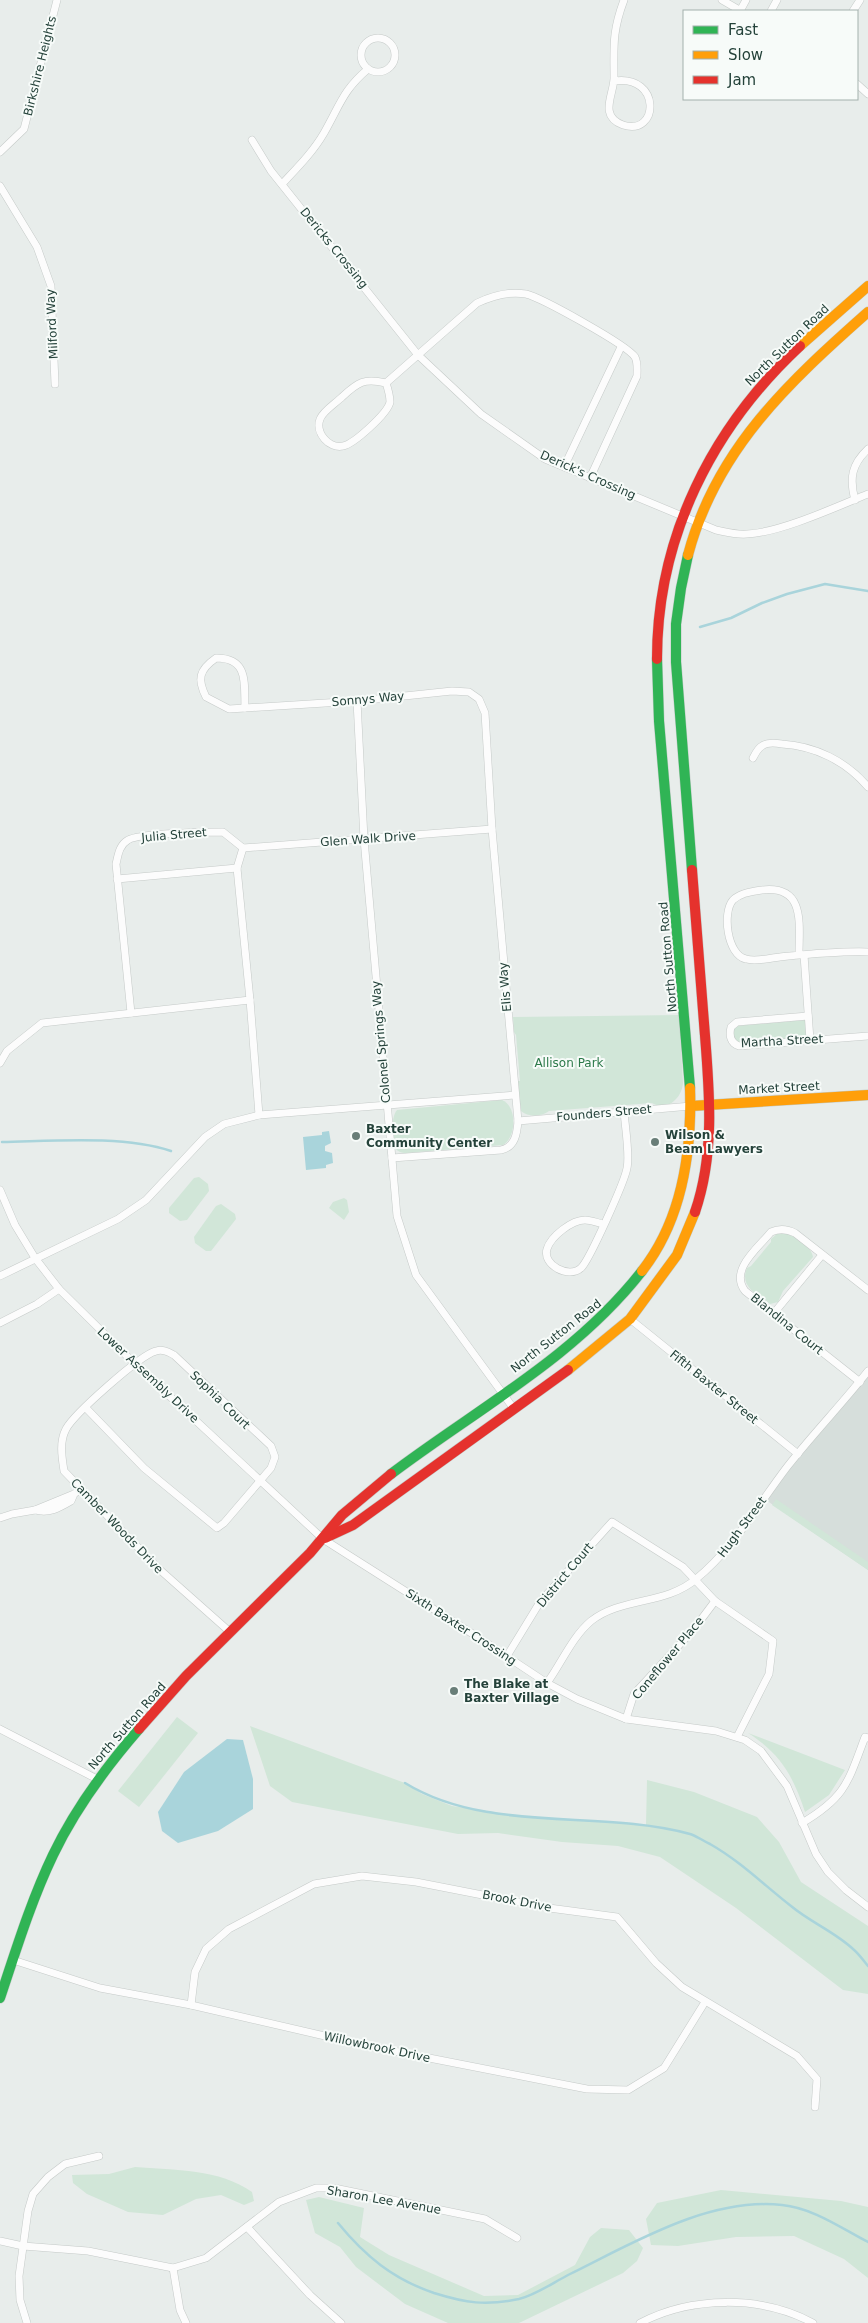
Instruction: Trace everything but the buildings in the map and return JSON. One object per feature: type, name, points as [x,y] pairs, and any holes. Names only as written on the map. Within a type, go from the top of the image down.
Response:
[{"type":"main road","name":"North Sutton Road","points":[[0,1998],[51,1858],[97,1780],[116,1755],[230,1632],[323,1539],[342,1515],[408,1460],[606,1315],[647,1266],[663,1239],[680,1195],[690,1149],[691,1106],[657,680],[659,611],[668,561],[681,515],[704,465],[721,437],[757,389],[868,286]]},
{"type":"main road","name":"North Sutton Road","points":[[323,1539],[353,1525],[564,1373],[630,1319],[649,1296],[677,1255],[694,1218],[703,1189],[708,1158],[710,1105],[674,638],[675,620],[682,582],[690,544],[698,522],[725,468],[756,423],[780,394],[804,370],[868,312]]},
{"type":"main road","name":"Market Street","points":[[691,1106],[868,1096]]},
{"type":"street","name":"Birkshire Heights","points":[[0,152],[24,129],[57,0]]},
{"type":"street","points":[[614,81],[622,80],[637,84],[647,91],[651,102],[649,114],[645,122],[634,126],[622,124],[612,117],[608,106],[614,81],[612,48],[615,26],[624,0]]},
{"type":"street","points":[[722,0],[738,10]]},
{"type":"street","points":[[377,38],[385,39],[392,44],[395,51],[395,59],[391,66],[384,71],[376,72],[368,69],[363,62],[361,54],[363,46],[369,40],[377,38]]},
{"type":"street","points":[[282,184],[303,162],[324,133],[341,98],[352,82],[368,69]]},
{"type":"street","points":[[858,85],[868,94]]},
{"type":"street","name":"Dericks Crossing","points":[[252,140],[282,184],[418,355]]},
{"type":"street","name":"Milford Way","points":[[0,186],[37,247],[51,286],[55,384]]},
{"type":"street","points":[[386,382],[478,302],[495,295],[524,294],[542,299],[622,347],[635,357],[637,376],[590,478]]},
{"type":"street","points":[[564,467],[622,347]]},
{"type":"street","name":"Derick's Crossing","points":[[418,355],[481,414],[545,459],[716,530],[734,534],[756,534],[868,494]]},
{"type":"street","points":[[371,379],[386,382],[390,403],[385,412],[353,442],[343,446],[332,446],[326,442],[321,434],[320,417],[362,381],[371,379]]},
{"type":"street","points":[[854,500],[852,487],[853,468],[856,460],[868,449]]},
{"type":"street","name":"Sonnys Way","points":[[245,708],[244,678],[240,667],[231,660],[224,658],[216,658],[204,666],[200,680],[206,697],[229,709],[245,708],[357,701],[452,691],[469,692],[480,699],[482,707]]},
{"type":"street","name":"Colonel Springs Way","points":[[357,701],[364,839],[397,1216],[416,1275],[514,1409]]},
{"type":"street","name":"Elis Way","points":[[392,1158],[506,1149],[515,1139],[518,1120],[492,829],[485,713],[482,707]]},
{"type":"street","points":[[752,758],[761,746],[767,744],[793,745],[811,749],[836,760],[850,769],[868,787]]},
{"type":"street","name":"Glen Walk Drive","points":[[243,848],[492,829]]},
{"type":"street","name":"Julia Street","points":[[131,1013],[116,864],[120,849],[128,840],[151,836],[223,832],[243,848]]},
{"type":"street","points":[[243,848],[237,868],[259,1115]]},
{"type":"street","points":[[118,879],[237,868]]},
{"type":"street","points":[[802,955],[797,906],[789,895],[780,890],[770,889],[738,896],[732,901],[728,925],[729,942],[737,955],[746,960],[802,955],[839,951],[868,952]]},
{"type":"street","name":"Martha Street","points":[[802,955],[810,1040]]},
{"type":"street","points":[[0,1063],[7,1051],[42,1023],[250,1000]]},
{"type":"street","name":"Martha Street","points":[[808,1016],[740,1021],[732,1024],[730,1031],[731,1040],[739,1046],[868,1036]]},
{"type":"street","points":[[0,1276],[118,1219],[146,1200],[205,1137],[224,1124],[259,1115],[515,1095]]},
{"type":"street","name":"Founders Street","points":[[518,1120],[691,1106]]},
{"type":"street","points":[[603,1224],[586,1220],[575,1222],[551,1241],[546,1251],[548,1259],[556,1268],[569,1272],[579,1270],[588,1260],[627,1168],[624,1111]]},
{"type":"street","name":"Lower Assembly Drive","points":[[0,1190],[16,1225],[35,1258],[59,1289],[136,1364],[323,1539]]},
{"type":"street","name":"Blandina Court","points":[[860,1382],[774,1313],[741,1284],[739,1277],[742,1266],[771,1232],[777,1229],[796,1233],[868,1290]]},
{"type":"street","points":[[774,1313],[822,1255]]},
{"type":"street","points":[[0,1323],[37,1304],[59,1289]]},
{"type":"street","name":"Fifth Baxter Street","points":[[630,1319],[798,1454]]},
{"type":"street","name":"Sophia Court","points":[[85,1407],[144,1468],[213,1527],[220,1526],[273,1464],[274,1454],[271,1446],[174,1355],[165,1351],[154,1351],[136,1364]]},
{"type":"street","name":"Camber Woods Drive","points":[[136,1364],[76,1415],[65,1431],[61,1450],[64,1471],[159,1569],[230,1632]]},
{"type":"street","name":"Hugh Street","points":[[547,1683],[579,1634],[591,1621],[616,1607],[655,1599],[695,1581],[723,1554],[798,1454],[868,1371]]},
{"type":"street","points":[[0,1518],[12,1514],[54,1507],[81,1489]]},
{"type":"street","name":"District Court","points":[[507,1656],[540,1602],[612,1522],[683,1567],[695,1581]]},
{"type":"street","name":"Sixth Baxter Crossing","points":[[323,1539],[547,1683],[598,1709],[626,1718],[716,1730],[737,1738],[761,1751],[774,1765],[787,1786],[816,1854],[828,1872],[846,1890],[868,1907]]},
{"type":"street","points":[[695,1581],[714,1601],[773,1641],[769,1674],[737,1738]]},
{"type":"street","name":"Coneflower Place","points":[[626,1718],[634,1694],[694,1629],[714,1601]]},
{"type":"street","points":[[0,1729],[97,1780]]},
{"type":"street","points":[[802,1823],[820,1812],[841,1794],[849,1781],[867,1738]]},
{"type":"street","name":"Brook Drive","points":[[191,2005],[196,1972],[206,1949],[228,1929],[314,1884],[362,1876],[416,1882],[549,1908],[617,1917],[656,1963],[682,1987],[797,2056],[816,2078],[815,2108]]},
{"type":"street","name":"Willowbrook Drive","points":[[13,1960],[100,1988],[191,2005],[368,2046],[587,2089],[628,2090],[664,2068],[705,2002]]},
{"type":"street","points":[[27,2323],[20,2300],[19,2276],[28,2210],[33,2194],[48,2177],[65,2164],[99,2156]]},
{"type":"street","name":"Sharon Lee Avenue","points":[[0,2241],[23,2246],[88,2251],[173,2268],[206,2258],[278,2202],[316,2188],[334,2188],[485,2220],[517,2238]]},
{"type":"street","points":[[247,2228],[310,2295],[341,2323]]},
{"type":"street","points":[[173,2268],[180,2310],[186,2323]]},
{"type":"street","points":[[640,2323],[655,2315],[688,2305],[727,2302],[767,2306],[813,2323]]},
{"type":"shaded area","points":[[868,1371],[868,1570],[763,1498]]},
{"type":"green space","name":"Allison Park","points":[[679,1015],[683,1083],[680,1094],[673,1102],[663,1106],[652,1103],[549,1111],[535,1116],[521,1111],[517,1081],[520,1081],[513,1017]]},
{"type":"green space","points":[[806,1020],[806,1036],[804,1038],[740,1043],[732,1035],[735,1026]]},
{"type":"green space","points":[[502,1100],[507,1103],[513,1115],[511,1135],[503,1145],[406,1153],[400,1152],[395,1148],[392,1129],[397,1110]]},
{"type":"green space","points":[[199,1177],[208,1184],[209,1191],[187,1220],[180,1221],[169,1213],[169,1208],[194,1178]]},
{"type":"green space","points":[[344,1198],[347,1200],[349,1212],[344,1220],[329,1208],[333,1202]]},
{"type":"green space","points":[[221,1204],[235,1214],[236,1219],[211,1251],[206,1251],[195,1243],[194,1237],[216,1206]]},
{"type":"green space","points":[[778,1233],[788,1234],[799,1240],[809,1248],[813,1257],[783,1291],[778,1302],[770,1304],[747,1285],[745,1274],[747,1268],[751,1266],[771,1242],[771,1239]]},
{"type":"green space","points":[[776,1499],[868,1562],[868,1570],[772,1505]]},
{"type":"green space","points":[[177,1717],[198,1733],[139,1807],[118,1791]]},
{"type":"green space","points":[[250,1726],[405,1783],[422,1794],[452,1806],[528,1817],[646,1825],[647,1780],[694,1792],[757,1817],[779,1842],[801,1882],[868,1926],[868,1994],[843,1990],[736,1908],[660,1857],[618,1846],[562,1842],[498,1833],[458,1834],[292,1802],[270,1786]]},
{"type":"green space","points":[[748,1733],[845,1770],[829,1795],[805,1812],[796,1787],[784,1767],[769,1749]]},
{"type":"green space","points":[[135,2167],[181,2170],[226,2179],[252,2192],[254,2201],[244,2205],[221,2195],[196,2199],[163,2215],[128,2212],[87,2194],[73,2183],[72,2175],[109,2174]]},
{"type":"green space","points":[[721,2190],[841,2201],[868,2207],[868,2278],[844,2259],[794,2236],[736,2237],[678,2246],[651,2245],[646,2219],[657,2203]]},
{"type":"green space","points":[[319,2197],[364,2208],[360,2237],[389,2255],[484,2296],[518,2295],[575,2265],[590,2237],[601,2228],[629,2230],[643,2248],[637,2261],[623,2273],[519,2323],[448,2323],[405,2304],[356,2267],[340,2247],[315,2233],[306,2200]]},
{"type":"water","points":[[329,1131],[331,1143],[325,1146],[325,1151],[332,1153],[333,1163],[326,1165],[326,1168],[306,1170],[303,1137],[322,1135],[322,1132]]},
{"type":"water","points":[[227,1739],[243,1740],[253,1779],[253,1809],[218,1831],[178,1843],[162,1831],[158,1812],[184,1772]]},
{"type":"waterway","points":[[700,627],[731,618],[762,603],[787,594],[825,584],[868,591]]},
{"type":"waterway","points":[[2,1142],[110,1141],[152,1146],[171,1151]]},
{"type":"waterway","points":[[405,1783],[437,1799],[472,1809],[508,1815],[655,1827],[693,1835],[732,1858],[798,1912],[846,1943],[868,1966]]},
{"type":"waterway","points":[[338,2223],[369,2256],[406,2281],[434,2293],[466,2301],[486,2303],[525,2297],[646,2236],[699,2215],[727,2208],[755,2204],[793,2207],[816,2214],[868,2242]]},
{"type":"traffic: fast","points":[[688,555],[676,624],[676,662],[692,870]]},
{"type":"traffic: fast","points":[[657,659],[659,721],[690,1088]]},
{"type":"traffic: fast","points":[[391,1474],[556,1356],[616,1302],[642,1271]]},
{"type":"traffic: fast","points":[[0,1998],[31,1908],[53,1855],[71,1821],[92,1789],[139,1729]]},
{"type":"traffic: slow","points":[[800,346],[868,286]]},
{"type":"traffic: slow","points":[[688,555],[701,517],[717,482],[736,450],[784,392],[810,365],[868,312]]},
{"type":"traffic: slow","points":[[642,1271],[656,1251],[676,1207],[687,1160],[690,1088]]},
{"type":"traffic: slow","points":[[691,1106],[868,1095]]},
{"type":"traffic: slow","points":[[568,1370],[630,1319],[677,1255],[695,1212]]},
{"type":"traffic: jam","points":[[657,659],[660,614],[667,570],[679,528],[696,488],[716,449],[741,412],[769,378],[800,346]]},
{"type":"traffic: jam","points":[[692,870],[709,1095],[706,1166],[695,1212]]},
{"type":"traffic: jam","points":[[325,1538],[353,1525],[568,1370]]},
{"type":"traffic: jam","points":[[139,1729],[186,1676],[310,1553],[342,1515],[391,1474]]},
{"type":"place","name":"Baxter Community Center","points":[[356,1136]]},
{"type":"place","name":"Wilson & Beam Lawyers","points":[[655,1142]]},
{"type":"place","name":"The Blake at Baxter Village","points":[[454,1691]]}]
